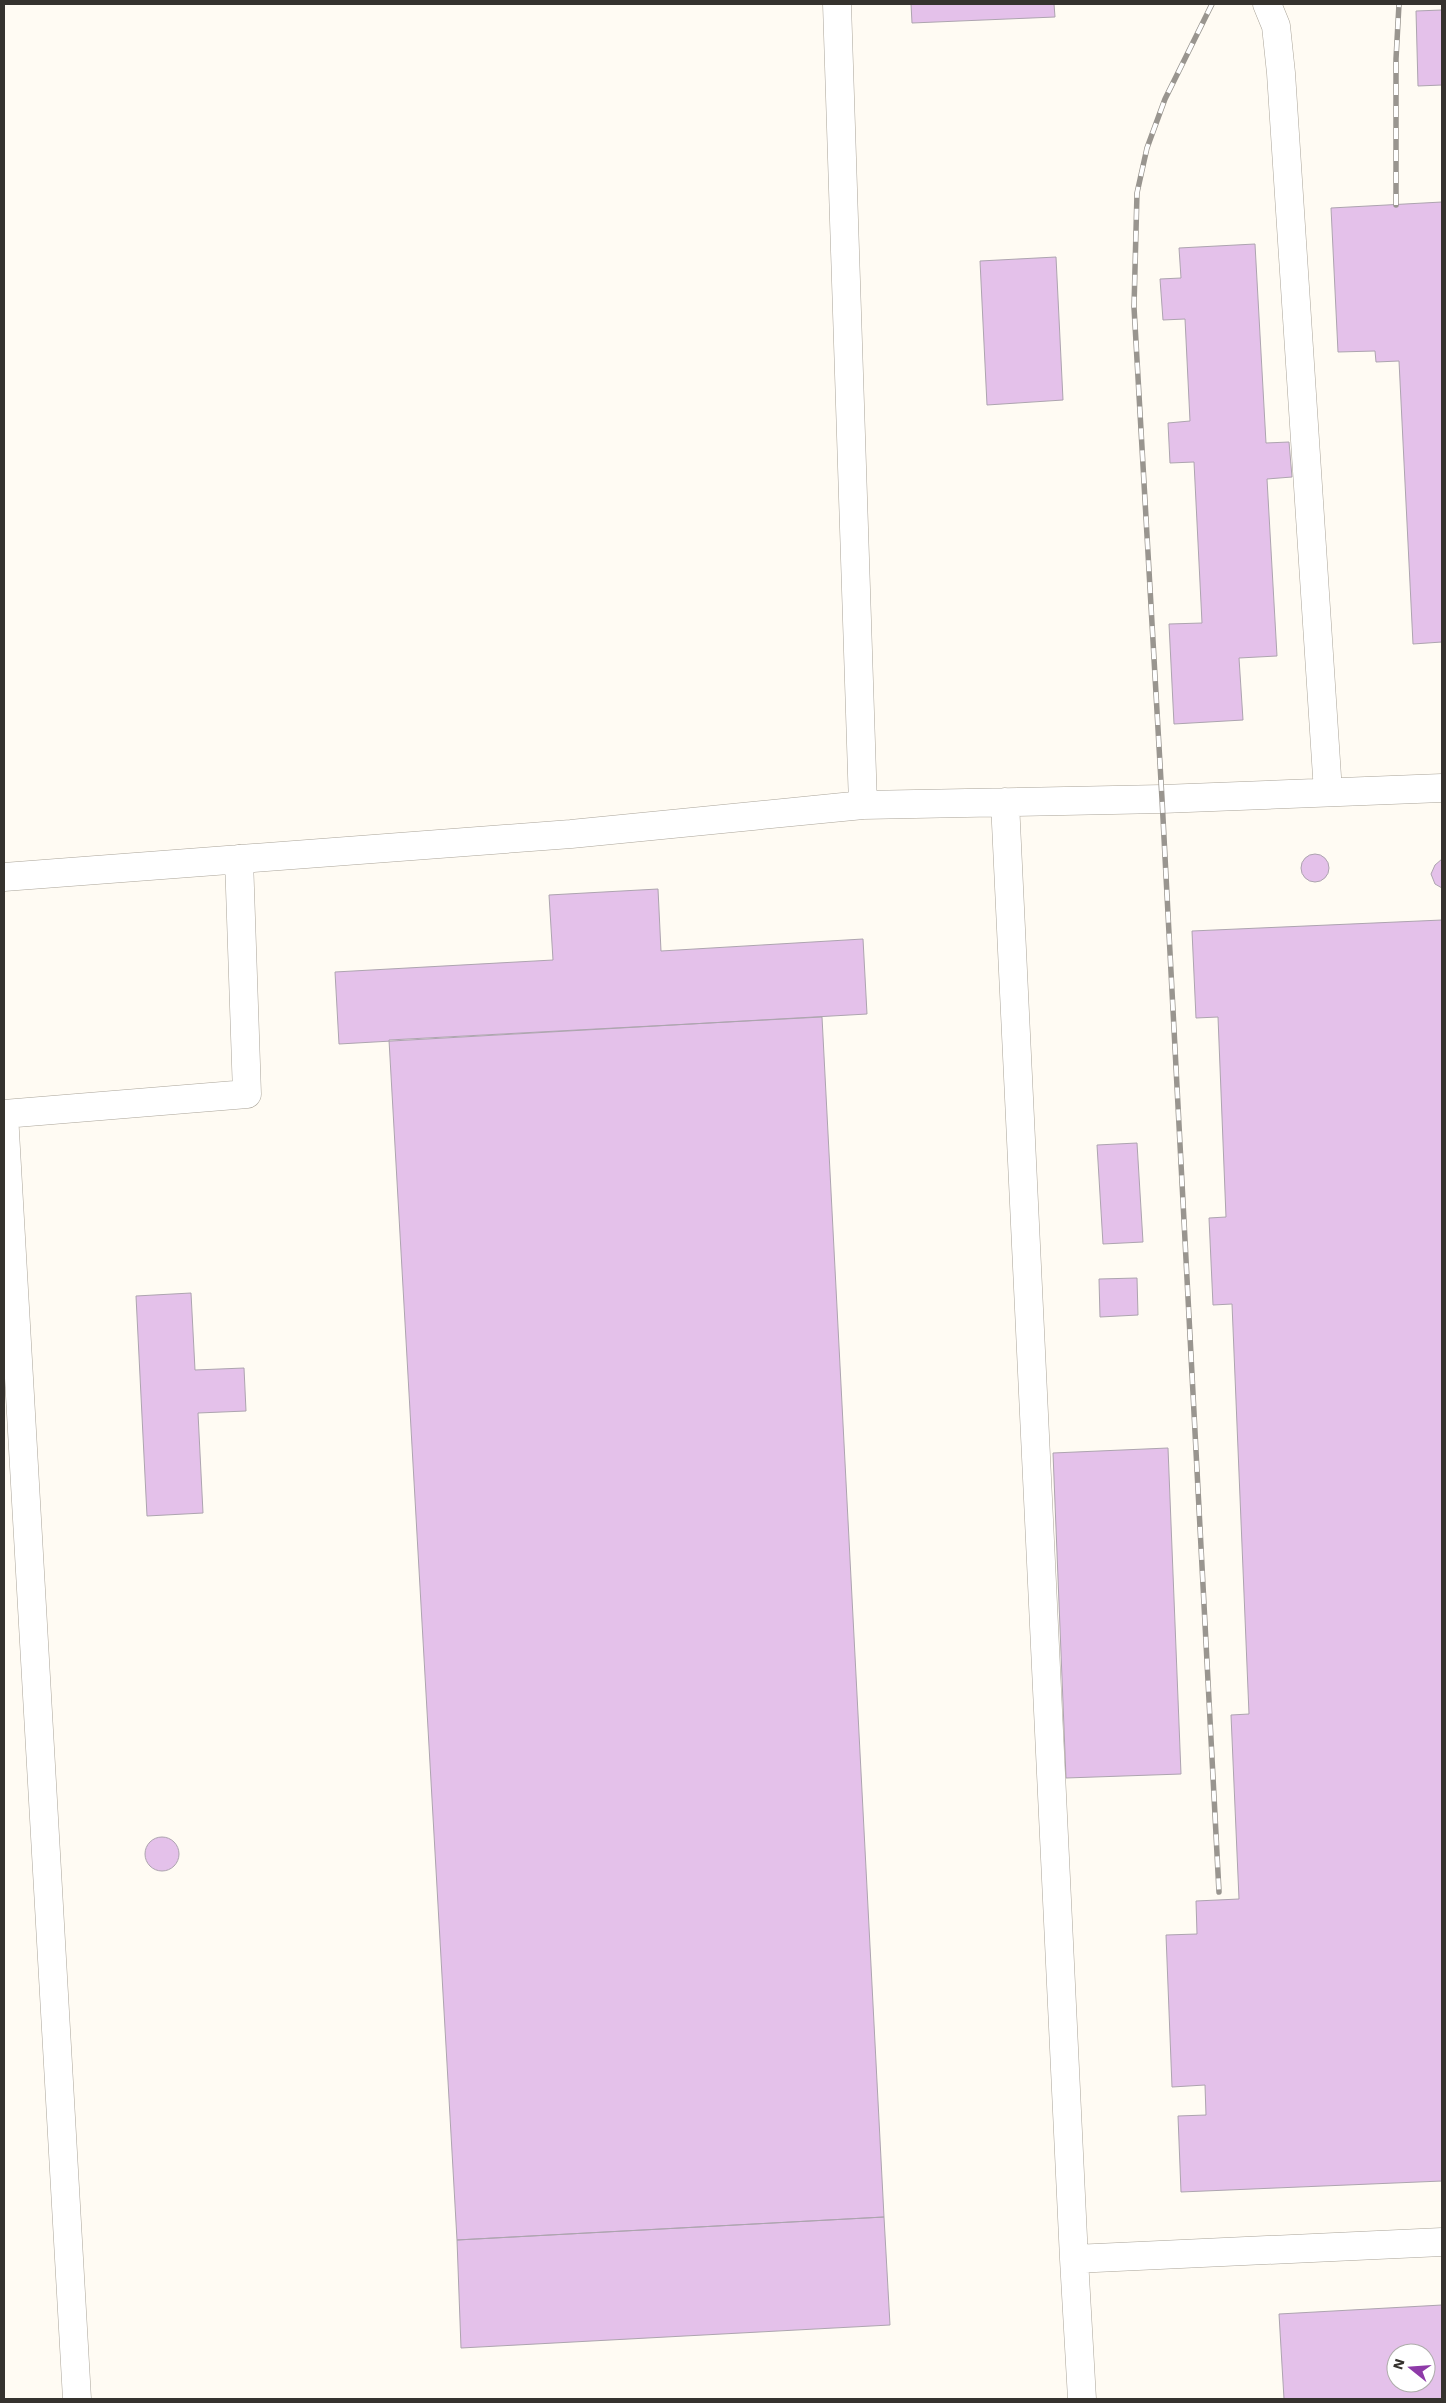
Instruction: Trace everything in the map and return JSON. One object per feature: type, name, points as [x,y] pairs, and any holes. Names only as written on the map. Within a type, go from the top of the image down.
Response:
[{"type":"lane","points":[[837,4],[863,805]]},
{"type":"lane","points":[[1267,4],[1276,26],[1281,73],[1328,792]]},
{"type":"lane","points":[[4,877],[571,834],[863,805],[1442,788]]},
{"type":"lane","points":[[1005,802],[1082,2399]]},
{"type":"lane","points":[[77,2399],[4,1114],[247,1094],[239,859]]},
{"type":"lane","points":[[1074,2259],[1442,2242]]},
{"type":"building","points":[[911,4],[1054,4],[1055,17],[912,23]]},
{"type":"building","points":[[1442,10],[1442,85],[1418,86],[1416,11]]},
{"type":"building","points":[[1442,202],[1442,642],[1413,644],[1399,361],[1376,362],[1375,351],[1338,352],[1331,208]]},
{"type":"building","points":[[1255,244],[1266,443],[1289,442],[1292,477],[1267,479],[1277,656],[1239,658],[1243,720],[1174,724],[1169,624],[1202,623],[1194,462],[1170,463],[1168,423],[1190,421],[1185,319],[1163,320],[1160,279],[1181,278],[1179,248]]},
{"type":"building","points":[[1056,257],[1063,400],[987,405],[980,261]]},
{"type":"building","points":[[1315,854],[1325,858],[1329,868],[1325,878],[1315,882],[1305,878],[1301,868],[1305,858]]},
{"type":"building","points":[[1442,859],[1442,888],[1435,884],[1431,874],[1435,865]]},
{"type":"building","points":[[658,889],[661,951],[863,939],[867,1014],[339,1044],[335,972],[553,960],[549,895]]},
{"type":"building","points":[[1442,920],[1442,2181],[1181,2192],[1178,2116],[1206,2115],[1205,2085],[1172,2087],[1166,1935],[1197,1934],[1196,1901],[1239,1899],[1231,1715],[1249,1714],[1232,1304],[1213,1305],[1209,1218],[1226,1217],[1218,1017],[1196,1018],[1192,931]]},
{"type":"building","points":[[822,1017],[884,2217],[457,2240],[389,1040]]},
{"type":"building","points":[[1137,1143],[1143,1242],[1103,1244],[1097,1145]]},
{"type":"building","points":[[1137,1278],[1138,1315],[1100,1317],[1099,1279]]},
{"type":"building","points":[[191,1293],[195,1370],[244,1368],[246,1411],[198,1413],[203,1513],[147,1516],[136,1296]]},
{"type":"building","points":[[1168,1448],[1181,1774],[1066,1778],[1053,1453]]},
{"type":"building","points":[[162,1837],[169,1838],[174,1842],[178,1847],[178,1861],[174,1866],[169,1870],[162,1871],[155,1870],[150,1866],[146,1861],[145,1854],[146,1847],[150,1842],[155,1838]]},
{"type":"building","points":[[884,2217],[890,2325],[461,2348],[457,2240]]},
{"type":"building","points":[[1442,2305],[1442,2399],[1284,2399],[1279,2314]]},
{"type":"railway","points":[[1212,4],[1165,99],[1147,148],[1137,193],[1134,307],[1162,799],[1219,1892]]},
{"type":"railway","points":[[1396,205],[1396,59],[1399,4]]}]
